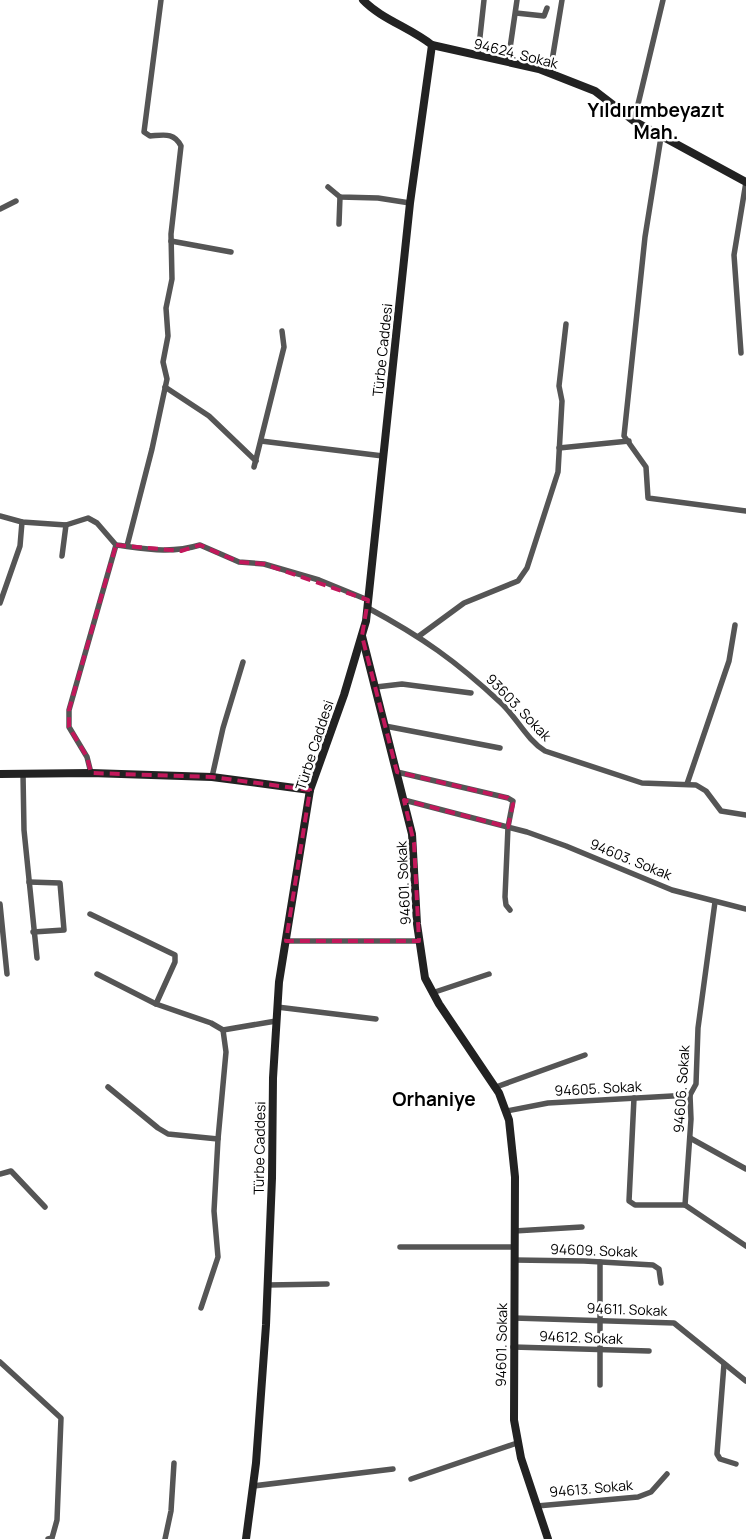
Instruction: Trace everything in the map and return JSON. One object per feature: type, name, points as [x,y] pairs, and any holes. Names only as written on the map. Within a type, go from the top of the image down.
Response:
[{"type":"street","points":[[126,546],[152,449],[167,379],[163,362],[168,336],[166,308],[172,279],[171,241],[181,146],[177,139],[168,134],[150,136],[144,132],[161,0]]},
{"type":"street","points":[[363,0],[374,11],[409,29],[432,46]]},
{"type":"street","points":[[478,55],[484,0]]},
{"type":"street","points":[[508,62],[517,0]]},
{"type":"street","points":[[550,73],[562,0]]},
{"type":"street","points":[[634,121],[663,0]]},
{"type":"street","points":[[516,13],[544,16],[546,8]]},
{"type":"street","name":"94624. Sokak","points":[[432,46],[550,73],[595,91],[634,121],[746,182]]},
{"type":"street","name":"Türbe Caddesi","points":[[246,1539],[258,1440],[268,1285],[277,1007],[310,790],[362,636],[368,604],[410,203],[432,46]]},
{"type":"street","points":[[661,136],[645,237],[624,436],[646,468],[648,498],[746,511]]},
{"type":"street","points":[[741,353],[734,255],[746,182]]},
{"type":"street","points":[[328,187],[340,198],[378,198],[410,203]]},
{"type":"street","points":[[339,224],[340,198]]},
{"type":"street","points":[[0,209],[16,201]]},
{"type":"street","points":[[171,241],[231,252]]},
{"type":"street","points":[[420,636],[464,603],[518,581],[527,568],[550,502],[558,472],[562,401],[559,386],[566,324]]},
{"type":"street","points":[[165,387],[209,416],[255,464],[284,347],[282,331]]},
{"type":"street","points":[[261,441],[383,456]]},
{"type":"street","points":[[560,448],[629,441]]},
{"type":"street","points":[[0,516],[22,522],[66,525],[88,518],[97,523],[116,545],[69,710],[69,727],[87,757],[91,773]]},
{"type":"street","points":[[0,603],[20,546],[22,522]]},
{"type":"street","points":[[62,556],[66,525]]},
{"type":"street","name":"93603. Sokak","points":[[116,545],[181,551],[200,545],[240,562],[264,564],[319,580],[368,604],[420,636],[467,672],[507,709],[534,742],[545,752],[642,783],[687,784],[702,787],[720,811],[746,815]]},
{"type":"street","points":[[687,784],[730,662],[735,625]]},
{"type":"street","name":"94601. Sokak","points":[[362,636],[414,843],[419,940],[425,978],[432,993],[496,1087],[507,1111],[514,1158],[514,1420],[517,1444],[548,1539]]},
{"type":"street","points":[[212,777],[243,662]]},
{"type":"street","points":[[376,687],[402,684],[471,693]]},
{"type":"street","points":[[385,726],[500,748]]},
{"type":"street","points":[[397,772],[511,799],[513,804],[508,827],[505,901],[510,910]]},
{"type":"street","points":[[0,774],[91,773],[212,777],[310,790]]},
{"type":"street","points":[[23,774],[24,830],[37,958]]},
{"type":"street","name":"94603. Sokak","points":[[404,800],[508,827],[566,846],[657,884],[715,902],[746,909]]},
{"type":"street","points":[[29,882],[60,883],[61,892],[64,930],[34,932]]},
{"type":"street","name":"94606. Sokak","points":[[684,1205],[690,1138],[690,1095],[696,1084],[698,1028],[715,902]]},
{"type":"street","points":[[0,904],[7,974]]},
{"type":"street","points":[[90,914],[175,955],[175,962],[156,1004]]},
{"type":"street","points":[[286,941],[419,940]]},
{"type":"street","points":[[97,974],[156,1004],[211,1023],[224,1030],[276,1021]]},
{"type":"street","points":[[432,993],[489,974]]},
{"type":"street","points":[[277,1007],[376,1019]]},
{"type":"street","points":[[201,1308],[218,1257],[214,1211],[226,1052],[224,1030]]},
{"type":"street","points":[[496,1087],[585,1055]]},
{"type":"street","points":[[108,1087],[168,1134],[218,1139]]},
{"type":"street","name":"94605. Sokak","points":[[507,1111],[548,1103],[690,1095]]},
{"type":"street","points":[[634,1098],[629,1201],[635,1204],[684,1205],[746,1246]]},
{"type":"street","points":[[690,1138],[746,1169]]},
{"type":"street","points":[[0,1174],[11,1171],[45,1207]]},
{"type":"street","points":[[514,1231],[582,1227]]},
{"type":"street","points":[[400,1248],[513,1247]]},
{"type":"street","name":"94609. Sokak","points":[[514,1260],[653,1265],[659,1269],[661,1283]]},
{"type":"street","points":[[600,1262],[600,1385]]},
{"type":"street","points":[[268,1285],[327,1284]]},
{"type":"street","name":"94611. Sokak","points":[[514,1318],[674,1323],[746,1381]]},
{"type":"street","name":"94612. Sokak","points":[[513,1347],[649,1351]]},
{"type":"street","points":[[0,1362],[61,1418],[57,1520],[52,1538],[48,1539]]},
{"type":"street","points":[[724,1364],[717,1454],[720,1459],[736,1464]]},
{"type":"street","points":[[411,1479],[517,1444]]},
{"type":"street","points":[[166,1539],[171,1511],[174,1463]]},
{"type":"street","points":[[253,1486],[393,1469]]},
{"type":"street","name":"94613. Sokak","points":[[537,1506],[638,1497],[652,1492],[667,1474]]},
{"type":"highlighted area","points":[[116,545],[181,551],[200,545],[239,562],[264,564],[368,600],[362,636],[397,772],[508,798],[513,804],[508,827],[404,800],[414,843],[419,941],[286,941],[310,790],[212,777],[91,773],[87,757],[69,727],[69,710]]},
{"type":"district","name":"Yıldırımbeyazıt Mah.","points":[[656,121]]},
{"type":"district","name":"Orhaniye","points":[[434,1099]]}]
